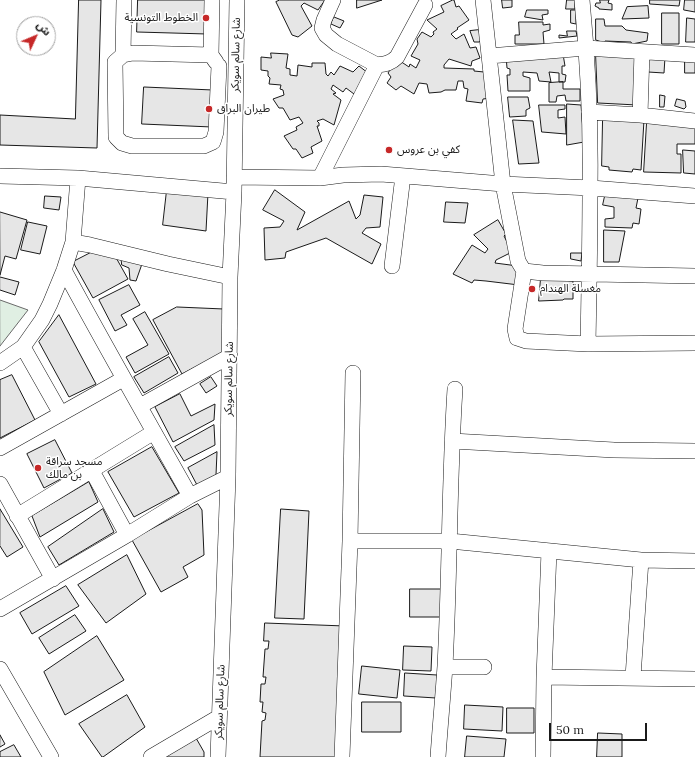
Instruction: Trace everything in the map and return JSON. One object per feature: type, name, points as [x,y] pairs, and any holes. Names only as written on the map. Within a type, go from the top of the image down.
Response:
[{"type":"street","points":[[123,55],[124,0]]},
{"type":"street","points":[[212,0],[215,60],[216,132],[213,142],[204,146],[132,146],[122,143],[116,137],[115,62],[123,55],[133,53],[215,60],[235,67]]},
{"type":"street","name":"شارع سالم سويكر","points":[[218,757],[228,477],[230,277],[234,192],[237,0]]},
{"type":"street","points":[[333,0],[322,28],[326,35],[337,44],[377,65],[393,61],[425,5]]},
{"type":"street","points":[[483,0],[503,184],[518,261],[524,271],[515,329],[517,338],[526,341],[588,344],[695,343]]},
{"type":"street","points":[[582,0],[589,112],[590,188],[588,344]]},
{"type":"street","points":[[489,56],[586,48],[695,55]]},
{"type":"street","points":[[640,115],[642,52]]},
{"type":"street","points":[[320,178],[377,65]]},
{"type":"street","points":[[589,112],[640,115],[695,121]]},
{"type":"street","points":[[234,176],[320,178],[343,175],[381,174],[503,184],[590,188],[695,196]]},
{"type":"street","points":[[0,176],[78,178],[234,192]]},
{"type":"street","points":[[392,266],[403,176]]},
{"type":"street","points":[[0,363],[23,347],[42,320],[50,304],[64,270],[73,242],[78,178]]},
{"type":"street","points":[[73,242],[230,277]]},
{"type":"street","points":[[64,270],[123,379],[140,406],[190,496]]},
{"type":"street","points":[[524,271],[695,276]]},
{"type":"street","points":[[23,347],[61,414]]},
{"type":"street","points":[[140,406],[230,356]]},
{"type":"street","points":[[342,757],[350,542],[354,373]]},
{"type":"street","points":[[0,448],[123,379]]},
{"type":"street","points":[[438,757],[445,666],[455,389]]},
{"type":"street","points":[[17,516],[154,432]]},
{"type":"street","points":[[452,441],[614,450],[695,451]]},
{"type":"street","points":[[92,470],[127,535]]},
{"type":"street","points":[[0,609],[127,535],[190,496],[228,477]]},
{"type":"street","points":[[0,484],[53,579]]},
{"type":"street","points":[[350,542],[450,541],[641,560],[695,561]]},
{"type":"street","points":[[543,757],[544,677],[549,551]]},
{"type":"street","points":[[633,677],[641,560]]},
{"type":"street","points":[[445,666],[484,667]]},
{"type":"street","points":[[0,669],[51,757]]},
{"type":"street","points":[[544,677],[695,679]]},
{"type":"street","points":[[151,757],[220,717]]},
{"type":"green space","points":[[0,300],[28,310],[0,346]]},
{"type":"building","points":[[79,0],[101,0],[97,148],[0,145],[0,115],[75,119]]},
{"type":"building","points":[[138,0],[208,0],[207,34],[137,32]]},
{"type":"building","points":[[280,0],[325,0],[318,10],[304,3],[301,6],[312,26],[298,37],[292,35],[276,2]]},
{"type":"building","points":[[357,0],[382,0],[357,8]]},
{"type":"building","points":[[453,0],[456,7],[459,6],[469,20],[451,34],[456,39],[464,34],[470,48],[476,47],[480,58],[472,61],[471,66],[449,59],[444,65],[444,68],[474,69],[474,71],[484,72],[491,98],[483,99],[482,103],[466,101],[468,89],[464,88],[463,81],[458,81],[456,90],[445,90],[441,92],[429,93],[427,84],[419,83],[414,94],[401,86],[396,90],[387,83],[391,77],[388,73],[397,59],[409,67],[410,64],[416,68],[420,60],[411,56],[418,44],[417,39],[422,32],[431,37],[434,34],[433,32],[437,29],[427,20],[444,12],[441,6]]},
{"type":"building","points":[[502,0],[512,0],[512,7],[503,8]]},
{"type":"building","points":[[567,0],[575,0],[575,9],[566,9]]},
{"type":"building","points":[[600,0],[609,0],[608,3],[612,4],[612,10],[599,9],[595,6],[596,3],[600,3]]},
{"type":"building","points":[[650,0],[680,0],[679,6],[650,4]]},
{"type":"building","points":[[685,0],[695,0],[695,12],[684,10]]},
{"type":"building","points":[[648,6],[649,18],[622,19],[627,7]]},
{"type":"building","points":[[527,10],[548,10],[548,14],[542,15],[543,20],[525,17]]},
{"type":"building","points":[[571,10],[576,10],[576,24],[571,23]]},
{"type":"building","points":[[662,13],[679,13],[679,44],[662,44]]},
{"type":"building","points":[[334,17],[344,21],[340,28],[331,24]]},
{"type":"building","points":[[687,18],[695,19],[695,42],[686,42]]},
{"type":"building","points":[[596,19],[604,19],[605,26],[622,26],[626,30],[648,33],[647,41],[632,44],[631,42],[605,41],[604,43],[596,40]]},
{"type":"building","points":[[519,22],[543,22],[543,25],[550,24],[550,30],[543,32],[544,44],[515,44],[515,35],[519,35]]},
{"type":"building","points":[[479,30],[481,41],[474,42],[470,31]]},
{"type":"building","points":[[567,31],[576,31],[577,36],[559,38],[559,35],[567,36]]},
{"type":"building","points":[[271,53],[288,54],[286,68],[290,69],[290,75],[297,76],[298,65],[312,67],[312,63],[325,63],[326,74],[328,76],[331,72],[334,75],[340,66],[353,72],[359,66],[368,73],[358,97],[346,88],[343,92],[333,85],[331,89],[336,93],[333,94],[341,100],[334,125],[323,119],[317,121],[319,123],[319,126],[317,126],[322,141],[311,147],[313,153],[302,158],[296,149],[293,149],[284,136],[297,130],[296,127],[303,123],[299,117],[290,120],[283,108],[279,108],[273,99],[284,95],[283,90],[280,89],[281,85],[269,84],[270,78],[268,76],[268,71],[261,70],[261,57],[271,58]]},
{"type":"building","points":[[563,54],[565,66],[562,66],[562,74],[566,75],[565,82],[559,82],[559,73],[549,72],[551,82],[539,81],[537,73],[523,72],[523,76],[530,78],[530,91],[508,91],[507,75],[510,75],[510,69],[507,68],[506,56]]},
{"type":"building","points":[[596,55],[639,57],[637,105],[598,103]]},
{"type":"building","points":[[649,56],[665,57],[664,73],[648,72]]},
{"type":"building","points":[[685,60],[695,61],[695,73],[685,73]]},
{"type":"building","points":[[563,82],[563,89],[580,89],[580,101],[566,101],[565,95],[557,96],[556,102],[549,102],[549,83]]},
{"type":"building","points":[[144,87],[213,90],[212,127],[142,124]]},
{"type":"building","points":[[660,95],[665,96],[664,107],[660,107]]},
{"type":"building","points":[[508,97],[528,97],[530,108],[526,110],[526,116],[510,117]]},
{"type":"building","points":[[677,99],[685,101],[686,107],[684,109],[675,106]]},
{"type":"building","points":[[567,104],[581,105],[584,142],[567,145]]},
{"type":"building","points":[[539,105],[565,105],[565,109],[558,110],[558,118],[565,117],[566,134],[542,132]]},
{"type":"building","points":[[603,118],[644,120],[641,170],[633,169],[632,172],[609,170],[609,167],[602,166]]},
{"type":"building","points":[[513,120],[533,121],[539,163],[519,164]]},
{"type":"building","points":[[647,122],[695,126],[695,144],[677,144],[677,154],[681,154],[681,173],[644,172]]},
{"type":"building","points":[[683,150],[695,151],[695,174],[684,173]]},
{"type":"building","points":[[167,190],[208,193],[206,231],[163,225]]},
{"type":"building","points":[[275,190],[305,212],[297,230],[349,201],[356,219],[360,215],[364,195],[383,197],[380,227],[366,228],[362,233],[381,244],[372,264],[326,238],[286,252],[285,258],[265,260],[264,228],[280,227],[284,221],[263,210]]},
{"type":"building","points":[[45,196],[61,197],[59,210],[44,208]]},
{"type":"building","points":[[605,196],[638,198],[636,208],[641,209],[639,224],[633,223],[632,228],[605,227],[605,219],[614,218],[614,207],[603,205]]},
{"type":"building","points":[[446,202],[468,203],[465,223],[444,222]]},
{"type":"building","points":[[0,212],[27,220],[16,259],[5,256],[0,275]]},
{"type":"building","points":[[498,220],[506,234],[504,236],[512,252],[496,260],[495,263],[518,266],[519,285],[474,280],[472,283],[453,274],[472,245],[485,253],[488,249],[474,235]]},
{"type":"building","points":[[28,222],[47,226],[40,254],[21,250]]},
{"type":"building","points":[[604,230],[625,231],[619,262],[604,262]]},
{"type":"building","points":[[96,250],[114,254],[128,279],[93,298],[73,262]]},
{"type":"building","points":[[571,253],[582,253],[581,261],[571,259]]},
{"type":"building","points":[[121,254],[143,261],[136,281],[130,280],[129,268],[122,265]]},
{"type":"building","points":[[0,277],[19,282],[15,295],[0,290]]},
{"type":"building","points":[[541,278],[573,281],[573,299],[539,301]]},
{"type":"building","points":[[129,285],[140,305],[121,315],[127,325],[115,331],[99,300]]},
{"type":"building","points":[[177,307],[224,309],[223,353],[182,374],[153,320]]},
{"type":"building","points":[[145,312],[169,354],[135,373],[126,357],[148,345],[133,319]]},
{"type":"building","points":[[59,315],[96,384],[69,397],[39,342]]},
{"type":"building","points":[[169,357],[178,373],[144,393],[134,377]]},
{"type":"building","points":[[12,375],[35,420],[0,438],[0,380]]},
{"type":"building","points":[[211,377],[217,386],[206,393],[200,384]]},
{"type":"building","points":[[180,394],[191,416],[215,404],[214,420],[173,442],[155,407]]},
{"type":"building","points":[[214,425],[215,445],[184,461],[175,447]]},
{"type":"building","points":[[55,440],[72,473],[44,488],[27,454]]},
{"type":"building","points":[[152,447],[179,493],[134,517],[108,472]]},
{"type":"building","points":[[217,452],[216,475],[197,485],[188,468]]},
{"type":"building","points":[[89,482],[98,502],[40,537],[32,516]]},
{"type":"building","points":[[198,504],[202,510],[204,555],[183,567],[188,577],[161,592],[132,540]]},
{"type":"building","points":[[0,509],[23,547],[7,557],[0,546]]},
{"type":"building","points":[[103,509],[114,532],[59,565],[48,547]]},
{"type":"building","points":[[281,509],[309,511],[304,619],[275,618]]},
{"type":"building","points":[[127,555],[146,594],[106,623],[78,585]]},
{"type":"building","points":[[66,586],[79,606],[32,634],[20,613]]},
{"type":"building","points":[[410,589],[443,589],[443,617],[410,617]]},
{"type":"building","points":[[75,615],[86,631],[49,654],[39,638]]},
{"type":"building","points":[[265,623],[345,626],[340,757],[260,757],[262,721],[265,720],[266,713],[262,712],[263,702],[260,702],[261,684],[265,684],[266,677],[263,677],[265,649],[268,649],[269,641],[264,641]]},
{"type":"building","points":[[97,636],[124,680],[65,715],[44,672]]},
{"type":"building","points":[[404,646],[432,647],[431,671],[403,670]]},
{"type":"building","points":[[362,666],[400,670],[397,698],[359,694]]},
{"type":"building","points":[[405,673],[437,675],[436,698],[404,696]]},
{"type":"building","points":[[127,695],[145,727],[102,757],[79,724]]},
{"type":"building","points":[[362,702],[401,702],[401,732],[362,732]]},
{"type":"building","points":[[465,705],[503,707],[502,731],[464,729]]},
{"type":"building","points":[[507,708],[534,708],[534,733],[507,733]]},
{"type":"building","points":[[598,733],[622,734],[622,757],[597,757]]},
{"type":"building","points":[[0,735],[5,744],[0,747]]},
{"type":"building","points":[[467,736],[506,739],[504,757],[465,757]]},
{"type":"building","points":[[196,738],[204,752],[204,757],[164,757]]},
{"type":"building","points":[[14,745],[21,757],[0,757],[0,752]]},
{"type":"place","name":"الخطوط التونسية","points":[[206,18]]},
{"type":"place","name":"طيران البراق","points":[[209,109]]},
{"type":"place","name":"كفي بن عروس","points":[[389,150]]},
{"type":"place","name":"مغسلة الهندام","points":[[532,289]]},
{"type":"place","name":"مسجد سراقة بن مالك","points":[[38,468]]}]
